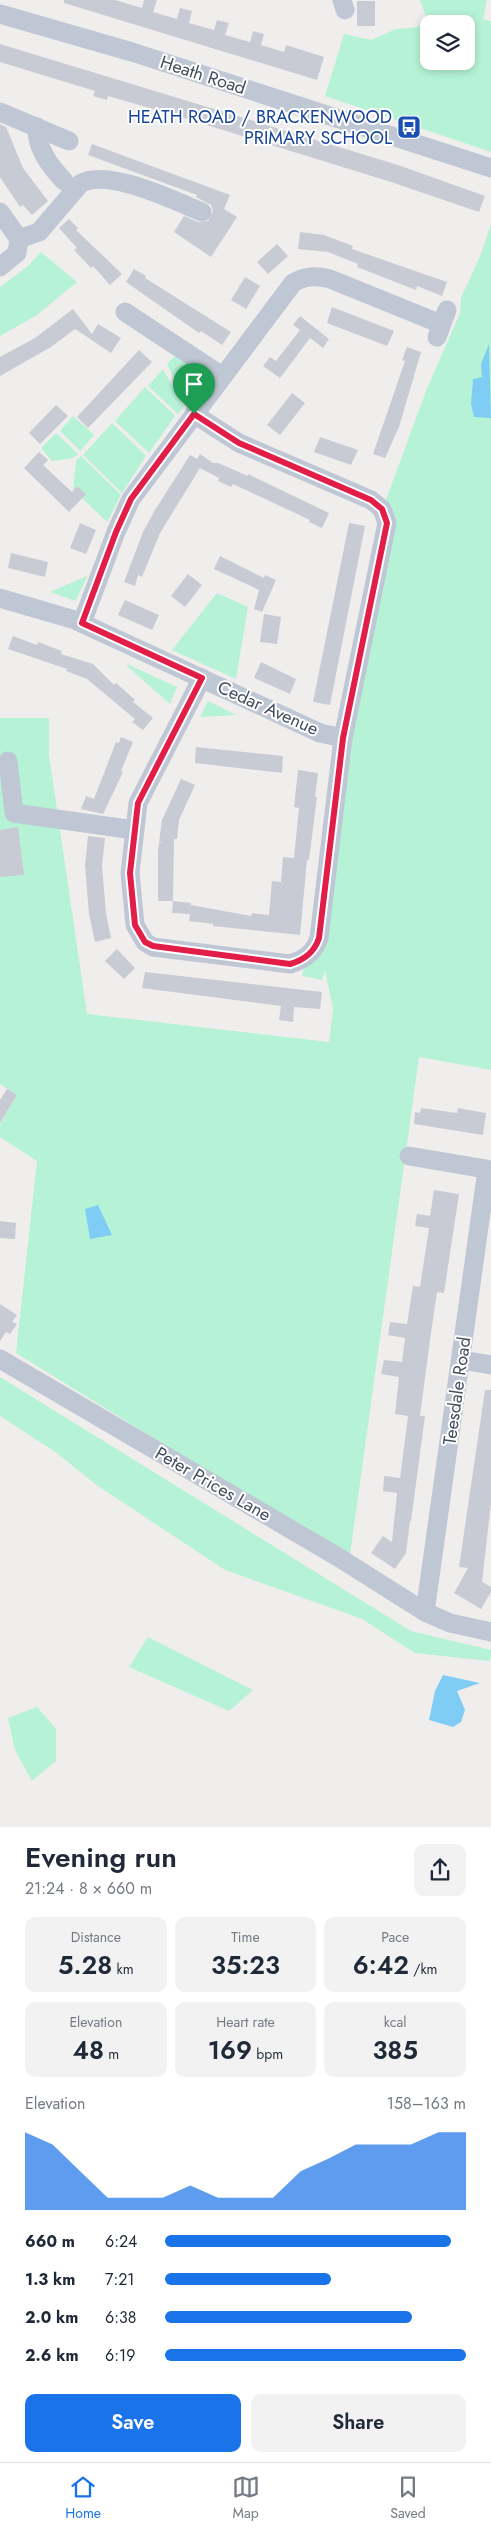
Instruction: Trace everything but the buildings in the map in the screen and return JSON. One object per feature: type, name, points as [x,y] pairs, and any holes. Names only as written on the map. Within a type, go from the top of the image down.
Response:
[{"type":"street","name":"Heath Road","points":[[0,14],[132,52],[491,168]]},
{"type":"street","points":[[0,112],[69,141]]},
{"type":"street","points":[[37,128],[37,137],[44,154],[64,181]]},
{"type":"street","points":[[19,240],[39,232],[80,184],[89,178],[125,183],[202,212]]},
{"type":"street","points":[[0,212],[19,240],[17,252],[0,267]]},
{"type":"street","points":[[82,623],[116,532],[131,499],[287,290],[303,277],[315,276],[330,279],[442,324]]},
{"type":"street","points":[[125,312],[222,376]]},
{"type":"street","points":[[194,414],[239,443],[371,500],[382,509],[387,523],[343,738],[319,938],[316,949],[308,956],[290,964],[153,946],[145,942],[135,925],[130,873],[138,803],[202,678]]},
{"type":"street","name":"Cedar Avenue","points":[[0,598],[32,606],[82,623],[320,733],[343,738]]},
{"type":"street","points":[[8,761],[14,813],[134,830]]},
{"type":"street","points":[[409,1156],[489,1170]]},
{"type":"street","name":"Teesdale Road","points":[[425,1612],[489,1170]]},
{"type":"street","name":"Peter Prices Lane","points":[[0,1359],[338,1557],[425,1612],[450,1623],[491,1632]]},
{"type":"street","points":[[462,1360],[491,1364]]},
{"type":"green space","points":[[420,0],[487,0],[483,19],[491,21],[491,152],[325,96],[344,34],[371,40],[396,29],[418,27],[420,24],[420,70],[475,70],[475,15],[425,15]]},
{"type":"green space","points":[[491,224],[491,1070],[419,1057],[350,1555],[181,1455],[16,1353],[37,1161],[0,1137],[0,1124],[17,1095],[0,1084],[0,718],[49,718],[49,755],[87,1014],[329,1042],[333,1008],[325,971],[322,980],[302,976],[350,737],[384,505],[426,391],[460,313],[461,298],[481,254]]},
{"type":"green space","points":[[41,252],[77,282],[37,315],[0,336],[0,287],[27,267]]},
{"type":"green space","points":[[179,352],[203,367],[206,377],[186,404],[167,364]]},
{"type":"green space","points":[[163,369],[184,407],[178,414],[148,386]]},
{"type":"green space","points":[[145,387],[175,416],[149,453],[115,421]]},
{"type":"green space","points":[[73,416],[94,435],[80,451],[60,431]]},
{"type":"green space","points":[[112,423],[146,456],[122,493],[83,455]]},
{"type":"green space","points":[[56,433],[78,454],[73,458],[52,461],[41,448]]},
{"type":"green space","points":[[81,456],[121,495],[107,522],[82,498],[85,493],[77,486],[73,490],[76,461]]},
{"type":"green space","points":[[87,576],[76,601],[50,592]]},
{"type":"green space","points":[[217,593],[248,607],[236,679],[172,650]]},
{"type":"green space","points":[[127,664],[177,687],[170,704],[127,666]]},
{"type":"green space","points":[[208,701],[236,715],[200,717]]},
{"type":"green space","points":[[0,1377],[411,1631],[491,1650],[491,1658],[489,1661],[415,1653],[362,1619],[225,1570],[95,1484],[57,1453],[0,1416]]},
{"type":"green space","points":[[148,1637],[253,1690],[229,1711],[129,1667]]},
{"type":"green space","points":[[37,1707],[56,1729],[56,1761],[32,1781],[15,1750],[8,1718]]},
{"type":"water","points":[[489,344],[491,418],[474,417],[471,404],[473,379],[482,377],[481,364]]},
{"type":"water","points":[[98,1205],[112,1235],[90,1239],[85,1209]]},
{"type":"water","points":[[443,1675],[480,1683],[457,1691],[465,1710],[461,1722],[453,1727],[429,1720],[435,1691]]},
{"type":"place","name":"HEATH ROAD / BRACKENWOOD PRIMARY SCHOOL","points":[[409,127]]},
{"type":"route","points":[[194,414],[239,443],[371,500],[382,509],[387,523],[343,738],[319,938],[316,949],[308,956],[290,964],[153,946],[145,942],[138,932],[135,925],[130,873],[138,803],[202,678],[82,623],[116,532],[131,499],[194,414]]}]
